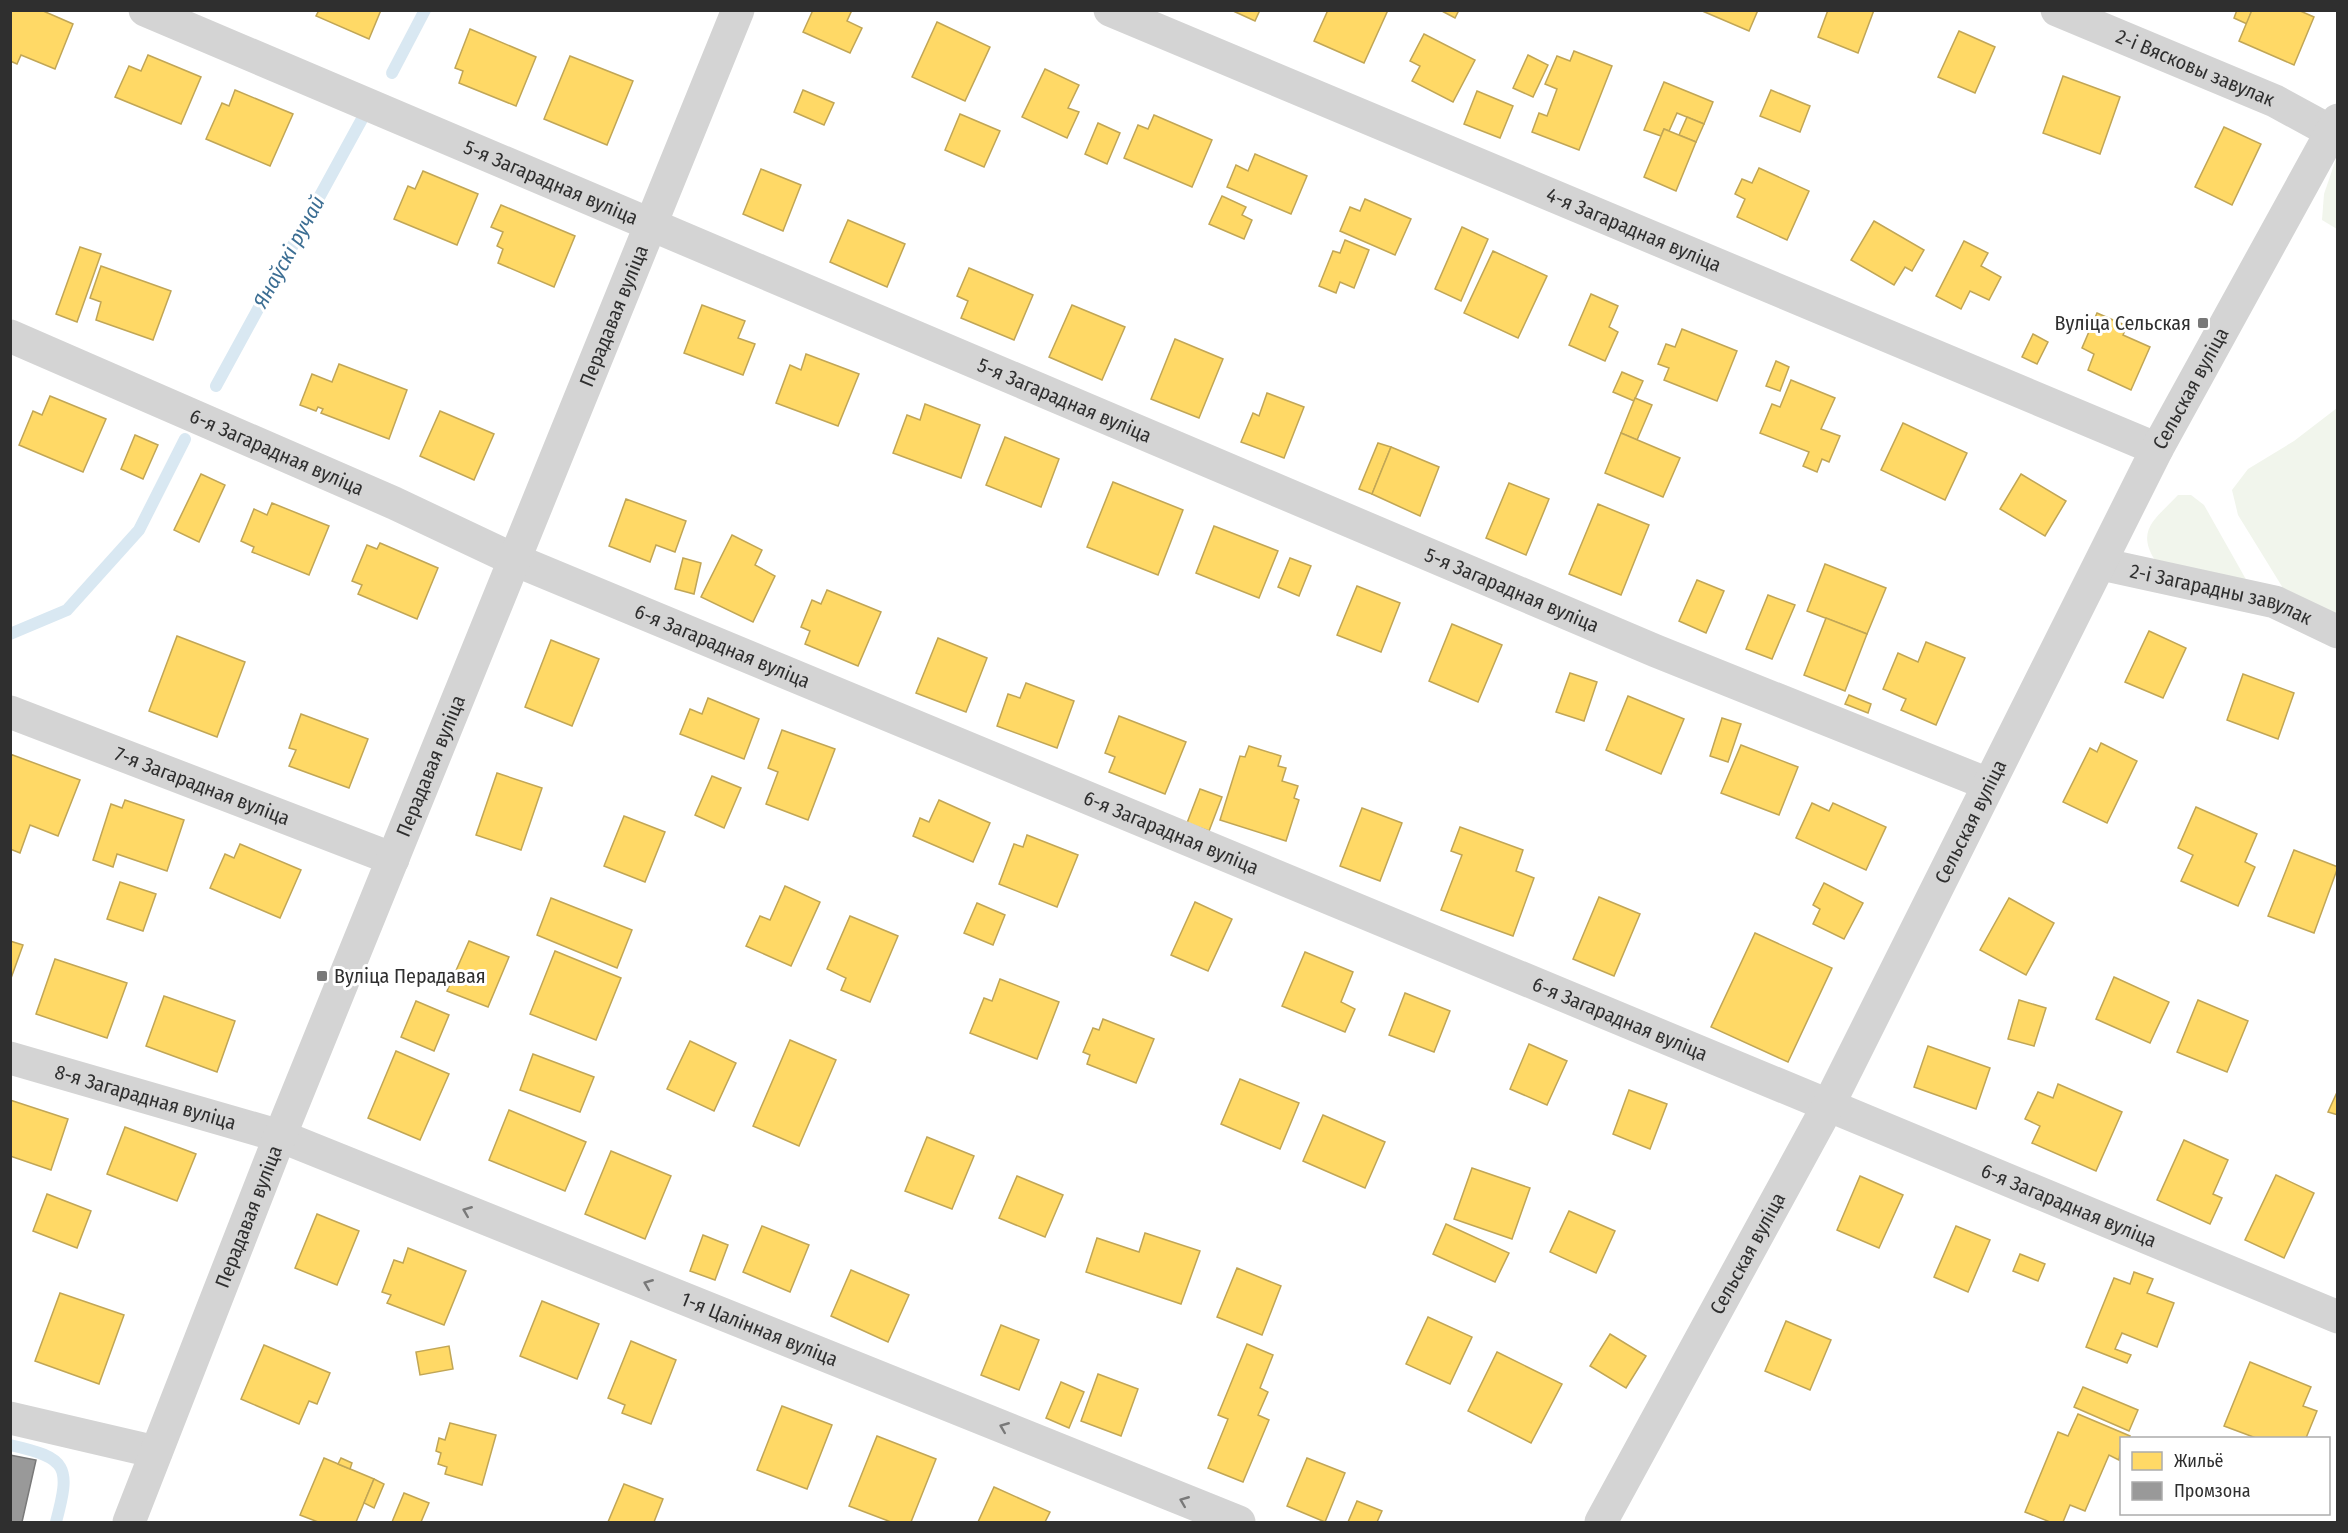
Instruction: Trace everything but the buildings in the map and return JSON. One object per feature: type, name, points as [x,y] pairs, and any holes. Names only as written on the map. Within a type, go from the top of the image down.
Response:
[{"type":"street","name":"5-я Загарадная вуліца","points":[[145,10],[1656,651],[1989,784]]},
{"type":"street","name":"Перадавая вуліца","points":[[129,1522],[280,1136],[738,10]]},
{"type":"street","name":"4-я Загарадная вуліца","points":[[1110,10],[2157,449]]},
{"type":"street","name":"2-і Вясковы завулак","points":[[2057,10],[2334,125]]},
{"type":"street","name":"Сельская вуліца","points":[[1601,1522],[1829,1104],[2157,449],[2334,125]]},
{"type":"street","name":"6-я Загарадная вуліца","points":[[10,336],[394,503],[515,560],[2337,1317]]},
{"type":"street","name":"2-і Загарадны завулак","points":[[2101,564],[2275,602],[2337,632]]},
{"type":"street","name":"7-я Загарадная вуліца","points":[[10,712],[393,860]]},
{"type":"street","name":"8-я Загарадная вуліца","points":[[10,1058],[280,1136]]},
{"type":"street","name":"1-я Цалінная вуліца","points":[[280,1136],[1239,1522]]},
{"type":"street","points":[[10,1418],[156,1452]]},
{"type":"shaded area","points":[[2337,156],[2337,229],[2322,220],[2324,194]]},
{"type":"shaded area","points":[[2337,408],[2337,619],[2286,593],[2238,515],[2232,490],[2248,469],[2294,441]]},
{"type":"shaded area","points":[[2178,495],[2191,495],[2204,505],[2248,583],[2155,560],[2149,549],[2148,532],[2151,524]]},
{"type":"waterway","name":"Янаўскі ручай","points":[[392,73],[425,10]]},
{"type":"waterway","name":"Янаўскі ручай","points":[[216,386],[362,119]]},
{"type":"waterway","name":"Янаўскі ручай","points":[[10,634],[67,610],[139,530],[185,439]]},
{"type":"waterway","points":[[10,1445],[44,1455],[54,1460],[60,1467],[63,1488],[56,1522]]},
{"type":"place","name":"Вуліца Сельская","points":[[2203,323]]},
{"type":"place","name":"Вуліца Перадавая","points":[[322,976]]}]
